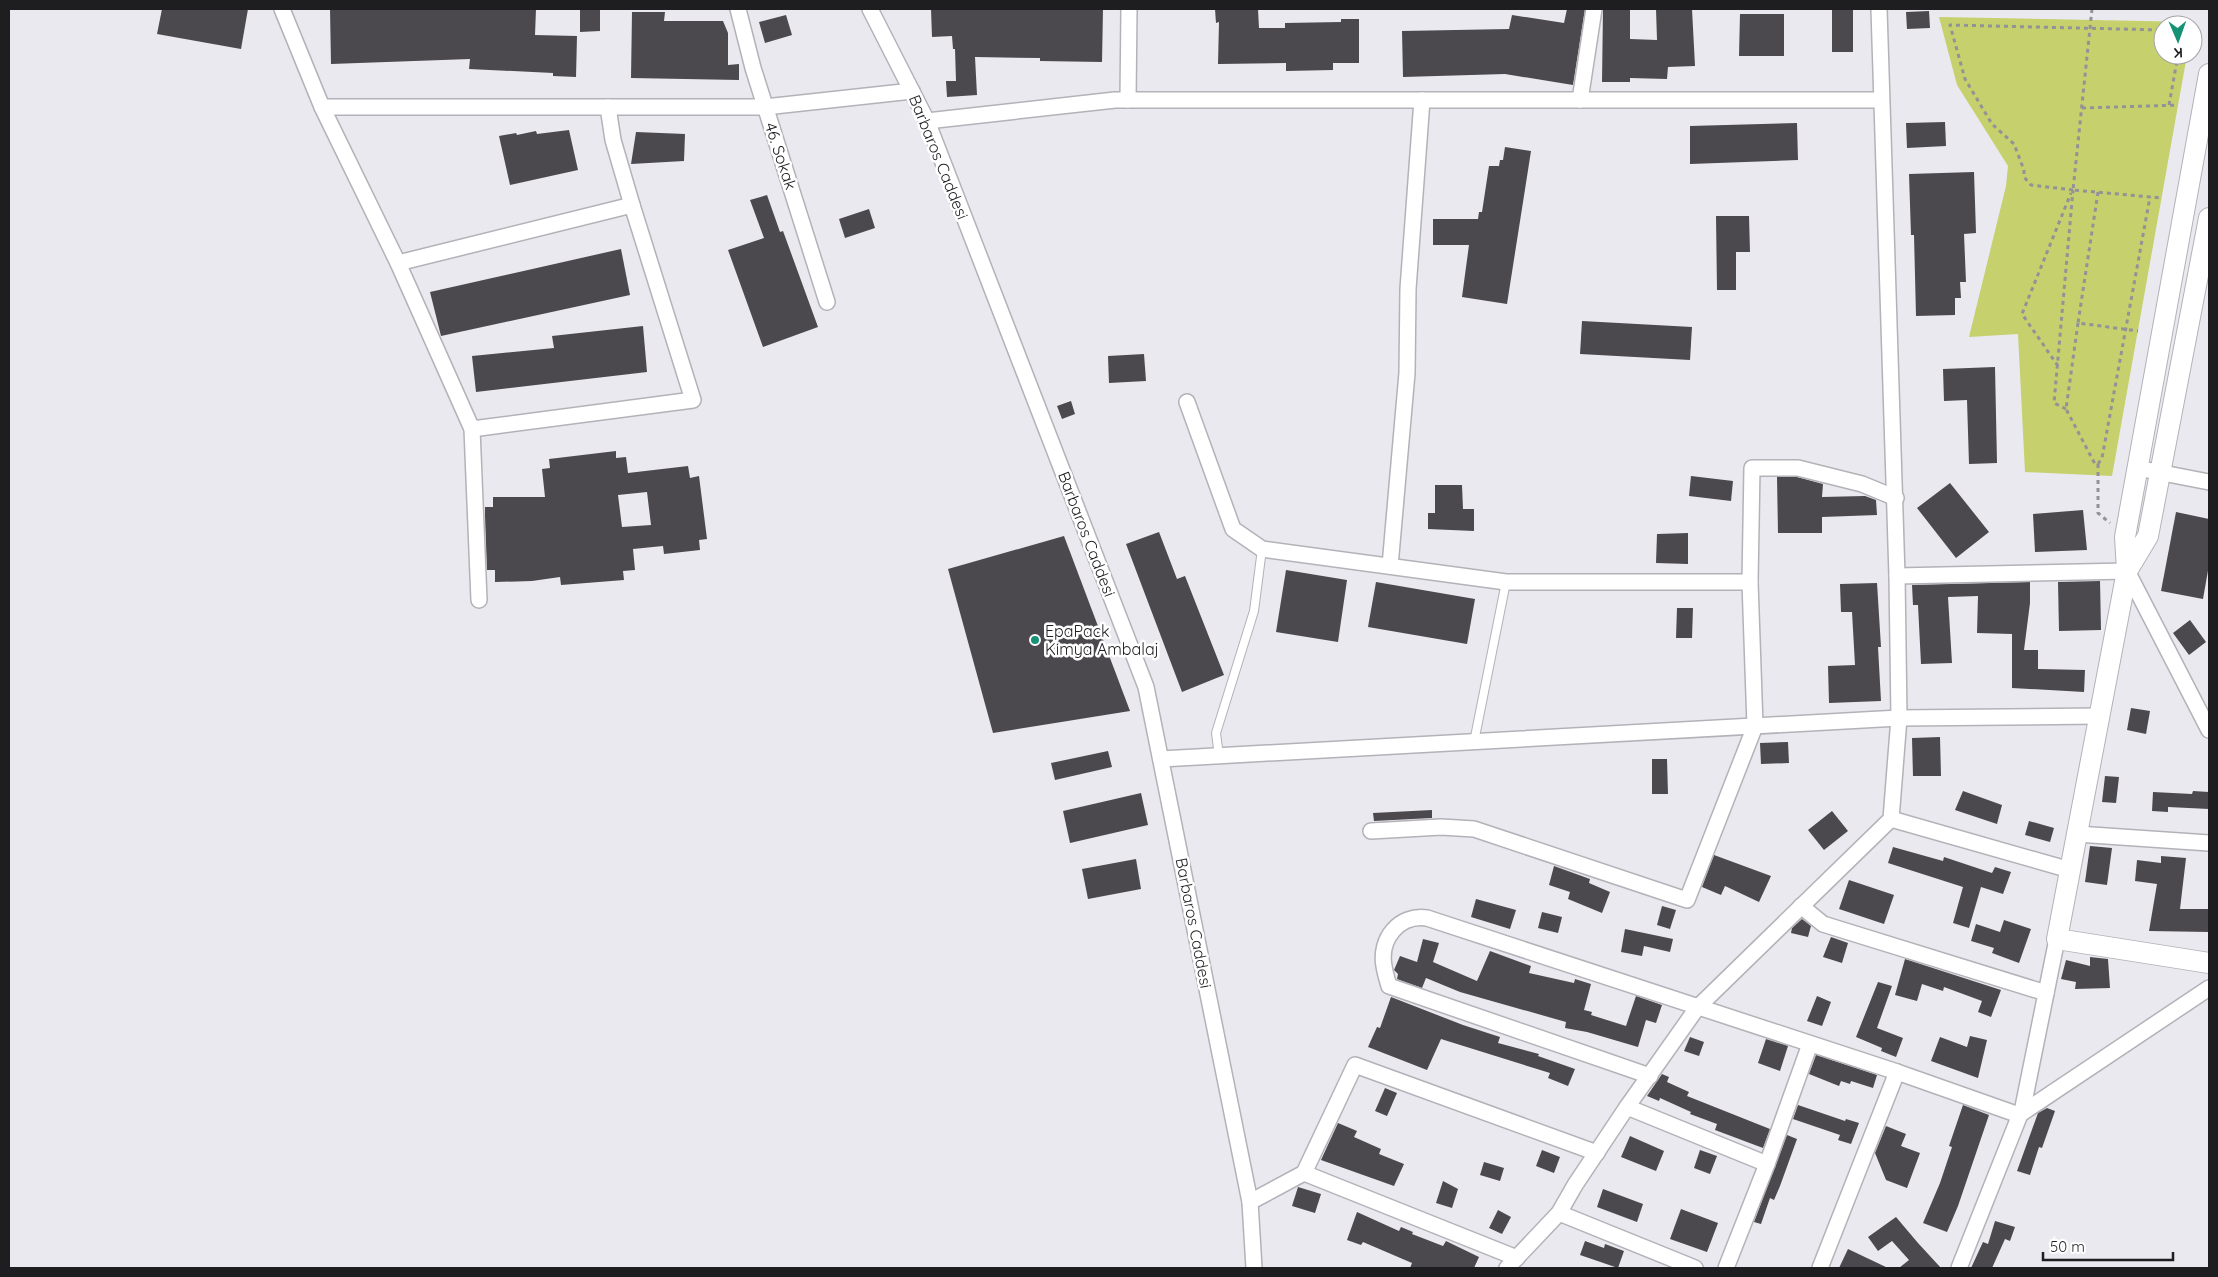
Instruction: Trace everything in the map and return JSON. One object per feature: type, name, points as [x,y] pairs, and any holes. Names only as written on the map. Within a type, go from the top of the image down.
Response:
[{"type":"street","points":[[282,9],[322,107],[398,263],[472,429],[479,600]]},
{"type":"street","name":"46. Sokak","points":[[738,9],[765,107],[827,302]]},
{"type":"street","name":"Barbaros Caddesi","points":[[870,9],[927,121],[1146,687],[1250,1202],[1254,1268]]},
{"type":"street","points":[[1128,100],[1129,9]]},
{"type":"street","points":[[1580,100],[1594,9]]},
{"type":"street","points":[[1304,1173],[1512,1263],[1559,1213],[1627,1107],[1697,1008],[1891,819],[1899,718],[1896,498],[1879,9]]},
{"type":"street","points":[[1959,1268],[2022,1107],[2046,993],[2128,571],[2125,536],[2209,74]]},
{"type":"street","points":[[322,107],[765,107],[912,91]]},
{"type":"street","points":[[927,121],[1128,100],[1882,100]]},
{"type":"street","points":[[1390,566],[1407,373],[1408,289],[1422,100]]},
{"type":"street","points":[[472,429],[693,400],[613,140],[608,107]]},
{"type":"street","points":[[398,263],[632,205]]},
{"type":"street","points":[[2128,571],[2148,536],[2205,260],[2209,218]]},
{"type":"street","points":[[1188,402],[1233,529],[1262,549],[1506,582],[1750,582]]},
{"type":"street","points":[[1371,831],[1441,827],[1474,829],[1686,900],[1755,726],[1750,582],[1752,468],[1798,468],[1862,484],[1896,498]]},
{"type":"street","points":[[2137,468],[2209,482]]},
{"type":"street","points":[[1897,576],[2128,571]]},
{"type":"street","points":[[2128,571],[2207,722]]},
{"type":"street","points":[[1161,759],[1899,718],[2099,716]]},
{"type":"street","points":[[1891,819],[2070,870]]},
{"type":"street","points":[[2076,834],[2209,843]]},
{"type":"street","points":[[1801,906],[1823,924],[2046,993]]},
{"type":"street","points":[[1650,1076],[1389,986],[1383,956],[1388,938],[1399,924],[1407,919],[1427,918],[1897,1072],[2019,1115]]},
{"type":"street","points":[[2057,939],[2209,963]]},
{"type":"street","points":[[2019,1115],[2209,988]]},
{"type":"street","points":[[1726,1268],[1767,1164],[1810,1044]]},
{"type":"street","points":[[1250,1202],[1304,1173],[1355,1065],[1597,1153]]},
{"type":"street","points":[[1820,1268],[1897,1072]]},
{"type":"street","points":[[1627,1107],[1767,1164]]},
{"type":"street","points":[[1559,1213],[1695,1268]]},
{"type":"lane","points":[[1219,756],[1216,733],[1254,611],[1262,549]]},
{"type":"lane","points":[[1474,742],[1506,582]]},
{"type":"path","points":[[2092,9],[2073,190],[2054,403],[2066,410],[2095,464],[2098,464]]},
{"type":"path","points":[[2153,30],[2090,30],[1950,25],[1965,79],[1992,124],[2014,144],[2024,170],[2024,177],[2030,185],[2162,198]]},
{"type":"path","points":[[2169,105],[2176,65]]},
{"type":"path","points":[[2082,108],[2178,105]]},
{"type":"path","points":[[2058,366],[2022,314],[2073,190]]},
{"type":"path","points":[[2066,410],[2098,192]]},
{"type":"path","points":[[2125,536],[2098,513],[2098,464],[2102,458],[2150,197]]},
{"type":"path","points":[[2078,323],[2138,331]]},
{"type":"green space","points":[[1939,17],[2153,21],[2153,65],[2185,65],[2112,476],[2025,472],[2018,334],[1969,337],[2006,186],[2008,166],[1957,85]]},
{"type":"building","points":[[162,9],[248,9],[241,49],[157,34]]},
{"type":"building","points":[[330,9],[536,9],[535,35],[577,36],[576,77],[553,76],[553,73],[469,69],[470,59],[331,64]]},
{"type":"building","points":[[931,9],[1103,9],[1102,62],[1040,61],[1040,58],[975,57],[977,95],[947,97],[946,81],[956,81],[955,49],[953,49],[952,36],[932,37]]},
{"type":"building","points":[[1215,9],[1258,9],[1259,28],[1285,28],[1285,23],[1341,22],[1341,19],[1359,19],[1359,63],[1333,63],[1333,70],[1286,71],[1286,63],[1218,64],[1219,22],[1216,23]]},
{"type":"building","points":[[1567,9],[1585,9],[1573,85],[1505,74],[1403,77],[1402,31],[1509,29],[1512,15],[1564,23]]},
{"type":"building","points":[[1603,9],[1630,9],[1630,39],[1657,40],[1656,9],[1692,9],[1695,66],[1668,67],[1667,79],[1630,78],[1630,82],[1602,82]]},
{"type":"building","points":[[1832,9],[1853,9],[1853,52],[1832,52]]},
{"type":"building","points":[[580,10],[600,10],[600,31],[580,32]]},
{"type":"building","points":[[1929,11],[1930,28],[1907,29],[1906,12]]},
{"type":"building","points":[[632,12],[665,12],[664,21],[723,21],[728,33],[728,65],[739,64],[739,80],[631,78]]},
{"type":"building","points":[[1740,14],[1784,14],[1784,56],[1739,56]]},
{"type":"building","points":[[786,15],[792,35],[765,43],[759,22]]},
{"type":"building","points":[[1945,122],[1946,146],[1907,148],[1906,123]]},
{"type":"building","points":[[1797,123],[1798,160],[1690,164],[1690,126]]},
{"type":"building","points":[[569,130],[578,170],[510,185],[499,136],[536,131],[537,134]]},
{"type":"building","points":[[636,132],[685,134],[684,161],[631,164]]},
{"type":"building","points":[[1505,147],[1531,151],[1507,304],[1462,297],[1469,245],[1433,245],[1433,219],[1478,219],[1479,212],[1482,212],[1489,166],[1499,166],[1500,160],[1503,160]]},
{"type":"building","points":[[1974,172],[1976,233],[1964,234],[1966,282],[1960,282],[1961,298],[1955,298],[1955,315],[1916,316],[1914,235],[1911,235],[1909,174]]},
{"type":"building","points":[[767,195],[780,232],[783,231],[818,327],[763,347],[728,250],[764,238],[750,200]]},
{"type":"building","points":[[869,209],[875,228],[845,238],[839,219]]},
{"type":"building","points":[[1716,216],[1749,216],[1750,252],[1736,252],[1736,290],[1717,290]]},
{"type":"building","points":[[621,249],[630,295],[441,336],[430,292]]},
{"type":"building","points":[[1582,321],[1692,327],[1690,360],[1580,354]]},
{"type":"building","points":[[643,326],[647,372],[476,392],[472,356],[554,348],[552,336]]},
{"type":"building","points":[[1144,354],[1146,381],[1109,383],[1108,356]]},
{"type":"building","points":[[1995,367],[1997,463],[1969,464],[1967,400],[1944,401],[1943,369]]},
{"type":"building","points":[[1071,401],[1075,414],[1062,419],[1057,406]]},
{"type":"building","points":[[616,451],[616,458],[626,457],[628,473],[688,466],[690,478],[699,476],[707,539],[699,540],[700,550],[664,554],[663,546],[633,549],[635,570],[623,571],[624,580],[561,585],[560,577],[532,581],[495,582],[495,570],[487,570],[485,507],[493,507],[493,497],[545,497],[542,469],[550,468],[549,459]],"holes":[[[647,492],[651,525],[622,527],[618,495]]]},
{"type":"building","points":[[1691,476],[1733,481],[1731,501],[1689,496]]},
{"type":"building","points":[[1777,477],[1797,477],[1823,484],[1822,497],[1865,496],[1876,500],[1877,515],[1822,517],[1822,533],[1778,533]]},
{"type":"building","points":[[1950,483],[1989,532],[1956,558],[1917,508]]},
{"type":"building","points":[[1435,485],[1462,485],[1463,509],[1474,509],[1474,531],[1428,529],[1428,513],[1435,513]]},
{"type":"building","points":[[2083,510],[2087,550],[2035,552],[2033,514]]},
{"type":"building","points":[[2176,512],[2209,519],[2209,565],[2203,599],[2161,591]]},
{"type":"building","points":[[1159,532],[1177,579],[1185,576],[1224,675],[1182,692],[1126,544]]},
{"type":"building","points":[[1688,533],[1688,564],[1656,563],[1657,534]]},
{"type":"building","name":"EpaPack Kimya Ambalaj","points":[[1064,536],[1130,711],[993,733],[948,569]]},
{"type":"building","points":[[1286,570],[1347,580],[1338,642],[1276,632]]},
{"type":"building","points":[[2100,581],[2101,630],[2059,631],[2058,582]]},
{"type":"building","points":[[1376,582],[1475,599],[1467,644],[1368,627]]},
{"type":"building","points":[[2030,582],[2030,603],[2024,650],[2038,650],[2038,669],[2085,670],[2084,692],[2012,688],[2012,634],[1977,633],[1978,596],[1948,597],[1952,663],[1921,664],[1918,605],[1913,605],[1912,585]]},
{"type":"building","points":[[1877,583],[1881,647],[1878,647],[1881,701],[1829,703],[1828,666],[1855,665],[1852,612],[1841,612],[1840,584]]},
{"type":"building","points":[[1677,608],[1693,608],[1692,638],[1676,638]]},
{"type":"building","points":[[2190,620],[2206,642],[2189,655],[2173,633]]},
{"type":"building","points":[[2131,708],[2150,711],[2146,734],[2127,730]]},
{"type":"building","points":[[1940,737],[1941,776],[1913,776],[1912,738]]},
{"type":"building","points":[[1788,742],[1789,763],[1761,764],[1760,743]]},
{"type":"building","points":[[1108,751],[1112,767],[1055,780],[1051,763]]},
{"type":"building","points":[[1652,759],[1667,759],[1668,794],[1652,794]]},
{"type":"building","points":[[2105,776],[2119,777],[2116,803],[2102,802]]},
{"type":"building","points":[[1963,791],[2002,805],[1997,824],[1955,810]]},
{"type":"building","points":[[2193,791],[2209,792],[2209,809],[2168,807],[2168,812],[2152,811],[2153,792],[2192,794]]},
{"type":"building","points":[[1141,793],[1148,825],[1070,843],[1063,811]]},
{"type":"building","points":[[1432,810],[1432,818],[1374,821],[1373,813]]},
{"type":"building","points":[[1832,811],[1848,831],[1824,850],[1808,830]]},
{"type":"building","points":[[2029,821],[2054,828],[2050,842],[2025,835]]},
{"type":"building","points":[[2090,846],[2112,848],[2107,885],[2085,882]]},
{"type":"building","points":[[1893,847],[1943,861],[1944,857],[1992,873],[1995,867],[2011,872],[2003,894],[1981,887],[1969,928],[1953,923],[1963,887],[1888,863]]},
{"type":"building","points":[[1714,855],[1771,876],[1759,902],[1725,886],[1721,895],[1702,887]]},
{"type":"building","points":[[2161,856],[2186,858],[2180,909],[2209,909],[2209,932],[2149,931],[2157,884],[2135,881],[2137,860],[2161,863]]},
{"type":"building","points":[[1136,859],[1141,889],[1088,899],[1082,869]]},
{"type":"building","points":[[1554,866],[1590,879],[1589,883],[1610,892],[1602,913],[1568,899],[1570,892],[1549,885]]},
{"type":"building","points":[[1849,880],[1894,895],[1884,924],[1839,909]]},
{"type":"building","points":[[1476,899],[1516,910],[1510,929],[1471,917]]},
{"type":"building","points":[[1662,906],[1676,910],[1670,929],[1657,925]]},
{"type":"building","points":[[1542,912],[1562,917],[1558,933],[1538,928]]},
{"type":"building","points":[[1802,919],[1811,926],[1808,937],[1791,933],[1792,928]]},
{"type":"building","points":[[2004,920],[2031,929],[2019,963],[1992,953],[1994,948],[1971,941],[1976,924],[2000,932]]},
{"type":"building","points":[[1625,929],[1673,939],[1670,952],[1644,946],[1642,956],[1621,952]]},
{"type":"building","points":[[1831,937],[1848,943],[1842,963],[1823,957]]},
{"type":"building","points":[[1423,939],[1439,943],[1433,962],[1477,981],[1490,951],[1531,966],[1529,973],[1574,983],[1575,979],[1591,984],[1584,1010],[1592,1012],[1591,1015],[1626,1026],[1636,996],[1662,1005],[1656,1023],[1646,1020],[1638,1047],[1587,1032],[1565,1028],[1566,1022],[1460,992],[1426,978],[1422,988],[1397,979],[1398,974],[1394,970],[1400,956],[1417,962]]},
{"type":"building","points":[[2090,957],[2108,959],[2110,988],[2075,989],[2076,982],[2061,979],[2066,960],[2090,966]]},
{"type":"building","points":[[1905,959],[2001,990],[1991,1017],[1978,1012],[1982,1001],[1944,987],[1943,991],[1922,984],[1917,1001],[1895,995]]},
{"type":"building","points":[[1878,982],[1892,986],[1877,1028],[1903,1038],[1896,1057],[1881,1051],[1882,1048],[1856,1037]]},
{"type":"building","points":[[1817,996],[1831,1002],[1822,1026],[1807,1021]]},
{"type":"building","points":[[1391,997],[1500,1037],[1498,1043],[1539,1054],[1538,1056],[1575,1069],[1568,1086],[1548,1078],[1550,1073],[1441,1039],[1427,1070],[1368,1047],[1377,1027],[1380,1028]]},
{"type":"building","points":[[1970,1036],[1987,1040],[1978,1078],[1931,1061],[1940,1037],[1967,1047]]},
{"type":"building","points":[[1690,1037],[1704,1042],[1699,1056],[1684,1051]]},
{"type":"building","points":[[1766,1039],[1788,1046],[1780,1071],[1758,1063]]},
{"type":"building","points":[[1816,1055],[1877,1075],[1873,1088],[1851,1081],[1850,1084],[1841,1081],[1839,1086],[1809,1074]]},
{"type":"building","points":[[1662,1074],[1669,1077],[1667,1082],[1689,1092],[1687,1096],[1770,1129],[1763,1148],[1715,1130],[1717,1124],[1690,1114],[1691,1112],[1660,1098],[1659,1101],[1647,1096]]},
{"type":"building","points":[[1385,1088],[1397,1093],[1387,1116],[1375,1111]]},
{"type":"building","points":[[1798,1105],[1845,1121],[1846,1119],[1859,1123],[1851,1144],[1838,1140],[1840,1135],[1793,1119]]},
{"type":"building","points":[[1963,1105],[1989,1115],[1958,1206],[1947,1232],[1923,1223],[1940,1183],[1952,1147],[1949,1146]]},
{"type":"building","points":[[2047,1108],[2055,1111],[2042,1148],[2039,1147],[2030,1175],[2017,1171],[2038,1113]]},
{"type":"building","points":[[1338,1123],[1357,1131],[1354,1137],[1381,1149],[1379,1154],[1404,1164],[1394,1186],[1321,1160]]},
{"type":"building","points":[[1886,1126],[1906,1134],[1901,1146],[1920,1153],[1907,1188],[1886,1180],[1875,1153]]},
{"type":"building","points":[[1787,1135],[1797,1139],[1780,1186],[1774,1200],[1770,1198],[1761,1224],[1754,1222]]},
{"type":"building","points":[[1630,1136],[1664,1151],[1656,1171],[1621,1157]]},
{"type":"building","points":[[1542,1150],[1560,1157],[1554,1173],[1536,1166]]},
{"type":"building","points":[[1700,1150],[1717,1156],[1710,1174],[1694,1168]]},
{"type":"building","points":[[1484,1162],[1504,1168],[1500,1181],[1480,1175]]},
{"type":"building","points":[[1443,1181],[1458,1189],[1452,1208],[1436,1203]]},
{"type":"building","points":[[1298,1187],[1321,1194],[1315,1213],[1292,1206]]},
{"type":"building","points":[[1603,1189],[1643,1204],[1637,1222],[1597,1207]]},
{"type":"building","points":[[1681,1209],[1718,1223],[1707,1252],[1670,1239]]},
{"type":"building","points":[[1498,1210],[1511,1217],[1502,1234],[1489,1228]]},
{"type":"building","points":[[1357,1212],[1399,1231],[1401,1227],[1413,1232],[1412,1234],[1443,1246],[1446,1241],[1479,1257],[1474,1268],[1410,1268],[1412,1263],[1363,1242],[1361,1245],[1347,1240]]},
{"type":"building","points":[[1896,1217],[1941,1268],[1899,1268],[1909,1260],[1892,1241],[1878,1251],[1868,1237]]},
{"type":"building","points":[[1995,1221],[2015,1227],[2010,1241],[2005,1239],[1992,1268],[1971,1268],[1983,1242],[1988,1244]]},
{"type":"building","points":[[1585,1241],[1604,1248],[1605,1244],[1624,1251],[1618,1268],[1580,1255]]},
{"type":"building","points":[[1848,1249],[1888,1268],[1839,1268]]},
{"type":"place","name":"EpaPack Kimya Ambalaj","points":[[1035,640]]}]
